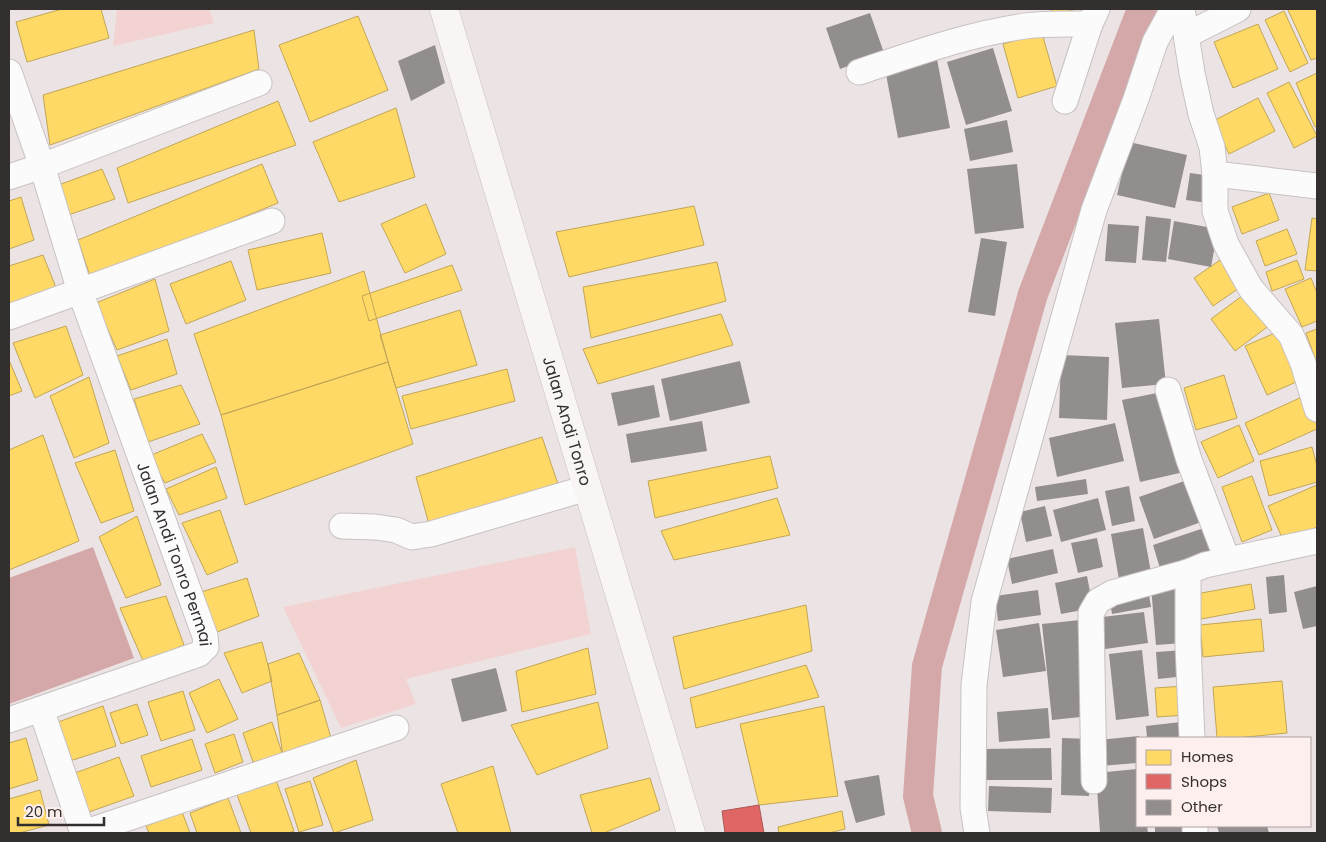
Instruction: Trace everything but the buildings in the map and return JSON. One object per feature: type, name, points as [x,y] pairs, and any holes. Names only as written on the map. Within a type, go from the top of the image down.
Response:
[{"type":"street","name":"Jalan Andi Tonro","points":[[444,9],[689,833]]},
{"type":"street","points":[[976,833],[973,808],[974,685],[984,602],[1094,210],[1136,99],[1155,42],[1173,9]]},
{"type":"street","points":[[1182,9],[1192,73],[1201,114],[1212,147],[1215,174],[1215,211],[1226,244],[1251,288],[1291,335],[1303,363],[1317,409]]},
{"type":"street","points":[[1187,35],[1238,9]]},
{"type":"street","points":[[859,72],[927,50],[1018,27],[1055,24],[1093,16]]},
{"type":"street","points":[[1064,101],[1093,16]]},
{"type":"street","points":[[9,72],[42,166],[80,291]]},
{"type":"street","points":[[9,177],[259,83]]},
{"type":"street","points":[[1215,174],[1317,186]]},
{"type":"street","points":[[9,317],[272,221]]},
{"type":"street","name":"Jalan Andi Tonro Permai","points":[[9,720],[200,654],[206,646],[206,636],[80,291]]},
{"type":"street","points":[[1168,390],[1189,460],[1227,559]]},
{"type":"street","points":[[342,526],[375,526],[396,530],[412,537],[431,534],[587,488]]},
{"type":"street","points":[[1094,781],[1091,613],[1098,601],[1112,593],[1188,572],[1204,565],[1317,541]]},
{"type":"street","points":[[1188,572],[1188,645],[1192,737]]},
{"type":"street","points":[[41,709],[83,833],[396,728]]},
{"type":"shaded area","points":[[117,9],[209,9],[214,23],[113,46]]},
{"type":"shaded area","points":[[93,547],[134,658],[9,704],[9,578]]},
{"type":"shaded area","points":[[575,547],[591,634],[406,679],[416,704],[341,728],[283,607]]},
{"type":"waterway","points":[[927,833],[918,796],[927,666],[1033,294],[1142,9]]}]
